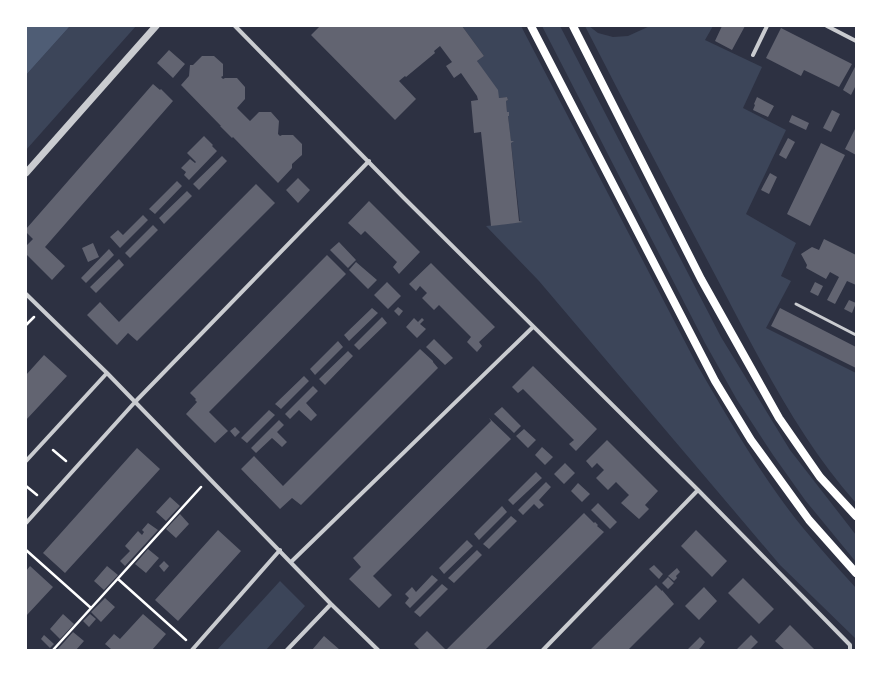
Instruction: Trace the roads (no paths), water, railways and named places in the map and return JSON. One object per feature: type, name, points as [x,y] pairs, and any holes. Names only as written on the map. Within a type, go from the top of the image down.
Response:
[{"type":"main road","points":[[531,26],[715,381],[751,440],[809,520],[856,573]]},
{"type":"main road","points":[[573,26],[701,279],[779,418],[820,477],[856,516]]},
{"type":"street","points":[[26,173],[156,26]]},
{"type":"street","points":[[235,26],[533,328],[698,490],[850,645],[850,650]]},
{"type":"street","points":[[753,55],[767,26]]},
{"type":"street","points":[[828,26],[856,41]]},
{"type":"street","points":[[26,523],[135,402],[369,161]]},
{"type":"street","points":[[26,294],[107,373],[331,604],[378,650]]},
{"type":"street","points":[[291,562],[533,328]]},
{"type":"street","points":[[26,461],[107,373]]},
{"type":"street","points":[[543,650],[698,490]]},
{"type":"street","points":[[193,649],[280,550]]},
{"type":"street","points":[[287,650],[331,604]]},
{"type":"lane","points":[[796,304],[856,335]]}]
